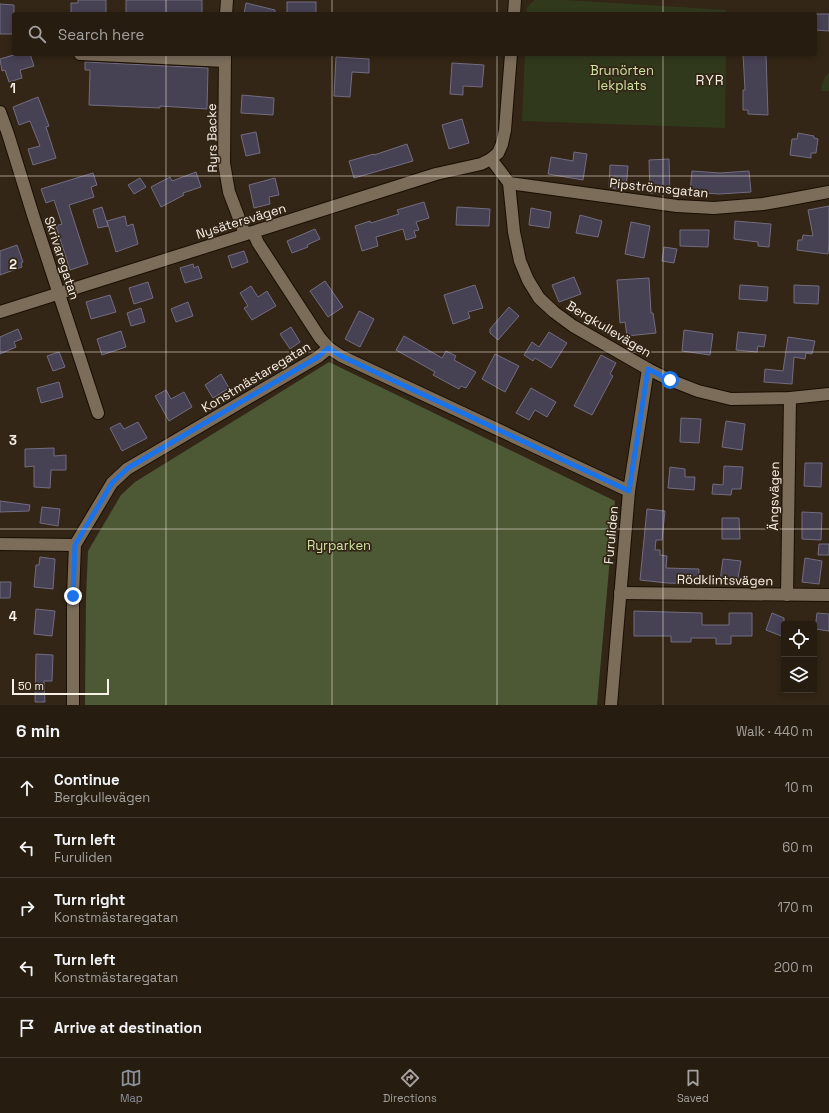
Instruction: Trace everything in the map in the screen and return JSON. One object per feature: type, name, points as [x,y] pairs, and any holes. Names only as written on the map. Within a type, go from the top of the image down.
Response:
[{"type":"street","points":[[226,0],[226,12]]},
{"type":"street","points":[[514,12],[515,0]]},
{"type":"street","name":"Ryrs Backe","points":[[152,56],[225,58],[224,163],[229,192],[249,233],[258,243],[328,348]]},
{"type":"street","points":[[509,183],[491,159],[498,153],[502,144],[505,130],[511,56]]},
{"type":"street","name":"Skrivaregatan","points":[[0,112],[4,135],[33,216],[98,413]]},
{"type":"street","name":"Nysätersvägen","points":[[0,312],[436,174],[481,164],[491,159]]},
{"type":"street","name":"Pipströmsgatan","points":[[509,183],[677,206],[714,208],[763,204],[829,192]]},
{"type":"street","name":"Bergkullevägen","points":[[509,183],[514,232],[520,261],[528,280],[539,298],[554,312],[573,326],[648,369],[670,380],[698,391],[731,399],[790,398],[829,394]]},
{"type":"street","name":"Konstmästaregatan","points":[[73,705],[73,596],[75,545],[112,483],[128,468],[318,357],[328,348],[362,366],[629,491]]},
{"type":"street","name":"Furuliden","points":[[611,705],[629,491],[648,369]]},
{"type":"street","name":"Ängsvägen","points":[[787,595],[790,398]]},
{"type":"street","points":[[0,544],[75,545]]},
{"type":"street","name":"Rödklintsvägen","points":[[620,593],[829,595]]},
{"type":"green space","points":[[535,0],[565,0],[726,10],[726,12],[526,12],[530,4]]},
{"type":"green space","name":"Brunörten lekplats","points":[[525,56],[726,56],[725,128],[522,121]]},
{"type":"green space","points":[[829,73],[829,91],[821,91],[824,79]]},
{"type":"green space","name":"Ryrparken","points":[[329,362],[615,501],[597,705],[85,705],[88,551],[121,495],[135,482]]},
{"type":"building","points":[[78,0],[106,0],[106,12],[71,12],[71,3],[78,3]]},
{"type":"building","points":[[126,0],[202,0],[202,12],[126,12]]},
{"type":"building","points":[[287,2],[316,2],[316,12],[287,12]]},
{"type":"building","points":[[246,3],[275,10],[275,12],[244,12]]},
{"type":"building","points":[[0,4],[14,5],[14,12],[12,12],[12,34],[0,34]]},
{"type":"building","points":[[817,14],[829,14],[829,31],[817,30]]},
{"type":"building","points":[[12,55],[31,56],[34,66],[20,70],[22,78],[9,82],[5,70],[2,71],[0,59]]},
{"type":"building","points":[[743,56],[766,56],[768,115],[748,114],[748,110],[743,110],[743,90],[745,90]]},
{"type":"building","points":[[336,57],[369,59],[369,73],[352,72],[350,97],[334,96]]},
{"type":"building","points":[[85,62],[208,68],[207,109],[160,106],[160,108],[89,105],[90,70],[85,70]]},
{"type":"building","points":[[452,63],[484,65],[482,87],[463,86],[463,95],[450,94]]},
{"type":"building","points":[[242,95],[274,98],[273,115],[241,113]]},
{"type":"building","points":[[38,97],[49,126],[46,127],[56,158],[33,165],[28,149],[40,146],[30,121],[19,125],[13,107]]},
{"type":"building","points":[[462,119],[469,143],[449,149],[442,125]]},
{"type":"building","points":[[256,132],[260,153],[246,156],[241,135]]},
{"type":"building","points":[[798,133],[814,136],[814,138],[818,139],[816,153],[811,153],[811,158],[790,155],[792,139],[797,139]]},
{"type":"building","points":[[407,144],[413,161],[354,178],[349,161],[374,155]]},
{"type":"building","points":[[574,152],[587,154],[583,180],[548,174],[551,157],[573,161]]},
{"type":"building","points":[[669,159],[670,192],[650,193],[649,160]]},
{"type":"building","points":[[610,165],[628,166],[626,190],[609,188]]},
{"type":"building","points":[[692,171],[720,173],[749,171],[751,192],[719,194],[690,192]]},
{"type":"building","points":[[196,172],[201,187],[183,193],[184,195],[161,207],[151,187],[170,177],[172,181]]},
{"type":"building","points":[[93,173],[97,185],[91,187],[94,197],[69,205],[88,264],[70,270],[56,226],[62,224],[54,200],[46,203],[41,189]]},
{"type":"building","points":[[140,178],[146,187],[134,194],[128,185]]},
{"type":"building","points":[[275,178],[279,195],[269,197],[270,204],[254,208],[249,185]]},
{"type":"building","points":[[424,202],[429,218],[416,222],[419,230],[414,231],[416,237],[406,240],[403,229],[376,237],[378,246],[362,251],[355,226],[370,221],[371,223],[399,214],[397,210]]},
{"type":"building","points":[[829,206],[828,254],[797,250],[798,240],[802,240],[803,235],[813,236],[808,210]]},
{"type":"building","points":[[102,207],[108,226],[98,228],[93,210]]},
{"type":"building","points":[[457,207],[490,209],[489,226],[456,225]]},
{"type":"building","points":[[531,208],[551,212],[549,228],[529,225]]},
{"type":"building","points":[[580,215],[602,221],[598,237],[576,233]]},
{"type":"building","points":[[125,216],[127,226],[133,224],[138,244],[116,252],[107,221]]},
{"type":"building","points":[[735,221],[771,224],[769,247],[758,246],[758,242],[734,239]]},
{"type":"building","points":[[631,222],[650,226],[644,258],[625,254]]},
{"type":"building","points":[[315,229],[320,239],[307,245],[308,247],[292,253],[287,241]]},
{"type":"building","points":[[680,230],[709,230],[708,247],[680,246]]},
{"type":"building","points":[[17,245],[23,262],[21,263],[22,267],[0,275],[0,251]]},
{"type":"building","points":[[664,247],[677,249],[674,263],[662,261]]},
{"type":"building","points":[[244,251],[248,262],[232,268],[228,256]]},
{"type":"building","points":[[193,264],[194,268],[198,266],[202,278],[185,283],[180,268]]},
{"type":"building","points":[[574,277],[581,294],[559,302],[552,285]]},
{"type":"building","points":[[649,278],[651,313],[653,313],[656,333],[627,336],[625,322],[620,323],[617,280]]},
{"type":"building","points":[[325,281],[343,307],[328,317],[310,291]]},
{"type":"building","points":[[148,282],[153,298],[134,304],[129,288]]},
{"type":"building","points":[[475,285],[483,308],[468,312],[470,318],[453,324],[444,295]]},
{"type":"building","points":[[740,285],[768,287],[767,301],[739,299]]},
{"type":"building","points":[[794,285],[819,286],[818,304],[794,303]]},
{"type":"building","points":[[251,286],[258,297],[267,291],[276,306],[252,320],[244,308],[248,306],[240,293]]},
{"type":"building","points":[[110,295],[116,312],[91,319],[86,302]]},
{"type":"building","points":[[188,302],[193,316],[176,322],[171,309]]},
{"type":"building","points":[[509,307],[519,316],[498,340],[490,333],[490,329]]},
{"type":"building","points":[[141,308],[145,322],[131,326],[127,313]]},
{"type":"building","points":[[359,311],[374,319],[360,347],[345,339]]},
{"type":"building","points":[[291,327],[300,342],[290,349],[280,334]]},
{"type":"building","points":[[18,329],[22,339],[14,342],[16,347],[0,354],[0,337]]},
{"type":"building","points":[[684,330],[713,334],[710,355],[682,351]]},
{"type":"building","points":[[121,331],[126,347],[102,355],[97,339]]},
{"type":"building","points":[[549,332],[567,343],[551,368],[535,358],[533,361],[524,355],[532,342],[539,347]]},
{"type":"building","points":[[738,332],[766,335],[764,347],[758,346],[757,352],[736,350]]},
{"type":"building","points":[[404,336],[442,358],[446,351],[456,356],[454,360],[476,372],[466,388],[461,386],[459,389],[433,375],[435,372],[396,350]]},
{"type":"building","points":[[788,337],[815,341],[812,354],[806,353],[805,359],[794,357],[792,384],[764,382],[765,369],[783,371]]},
{"type":"building","points":[[59,352],[65,367],[53,371],[47,356]]},
{"type":"building","points":[[495,354],[519,366],[505,392],[482,379]]},
{"type":"building","points":[[601,355],[616,363],[610,374],[613,376],[592,415],[574,406]]},
{"type":"building","points":[[221,374],[229,388],[213,398],[205,385]]},
{"type":"building","points":[[59,382],[63,397],[41,403],[37,388]]},
{"type":"building","points":[[531,388],[556,402],[547,417],[535,410],[529,420],[516,413]]},
{"type":"building","points":[[166,390],[171,399],[184,392],[192,407],[169,421],[155,396]]},
{"type":"building","points":[[681,418],[701,419],[699,443],[680,442]]},
{"type":"building","points":[[726,421],[745,424],[742,450],[722,447]]},
{"type":"building","points":[[138,422],[147,438],[122,451],[110,428],[120,423],[124,429]]},
{"type":"building","points":[[54,448],[54,456],[66,455],[66,470],[51,470],[50,488],[34,487],[34,466],[25,467],[25,449]]},
{"type":"building","points":[[805,463],[822,463],[821,487],[804,486]]},
{"type":"building","points":[[724,466],[743,467],[741,489],[732,489],[731,495],[712,494],[713,484],[723,485]]},
{"type":"building","points":[[670,467],[685,469],[685,477],[695,477],[694,490],[668,488]]},
{"type":"building","points":[[0,501],[30,505],[29,511],[0,512]]},
{"type":"building","points":[[42,507],[60,509],[58,526],[40,523]]},
{"type":"building","points":[[647,509],[665,511],[662,540],[656,540],[655,550],[660,550],[660,555],[667,556],[666,568],[699,569],[698,584],[640,580]]},
{"type":"building","points":[[802,512],[822,513],[821,540],[802,539]]},
{"type":"building","points":[[722,518],[739,518],[740,539],[722,539]]},
{"type":"building","points":[[819,544],[829,544],[829,555],[818,555]]},
{"type":"building","points":[[40,557],[55,559],[53,589],[34,587],[36,565],[39,565]]},
{"type":"building","points":[[805,558],[822,561],[819,584],[802,582]]},
{"type":"building","points":[[723,559],[741,561],[737,584],[720,581]]},
{"type":"building","points":[[0,582],[11,582],[10,598],[0,598]]},
{"type":"building","points":[[36,609],[55,611],[52,636],[34,634]]},
{"type":"building","points":[[634,611],[702,613],[702,625],[729,625],[729,613],[752,613],[752,636],[731,636],[731,644],[716,644],[716,638],[691,638],[691,642],[671,642],[671,636],[634,636]]},
{"type":"building","points":[[772,613],[784,618],[784,621],[781,621],[781,636],[766,630]]},
{"type":"building","points":[[817,613],[829,614],[829,631],[817,629]]},
{"type":"building","points":[[36,654],[53,655],[52,681],[44,681],[45,702],[35,702]]},
{"type":"district","name":"RYR","points":[[710,80]]},
{"type":"route","points":[[73,596],[75,545],[112,483],[128,468],[318,357],[328,348],[341,356],[629,491],[648,369],[670,380]]}]
